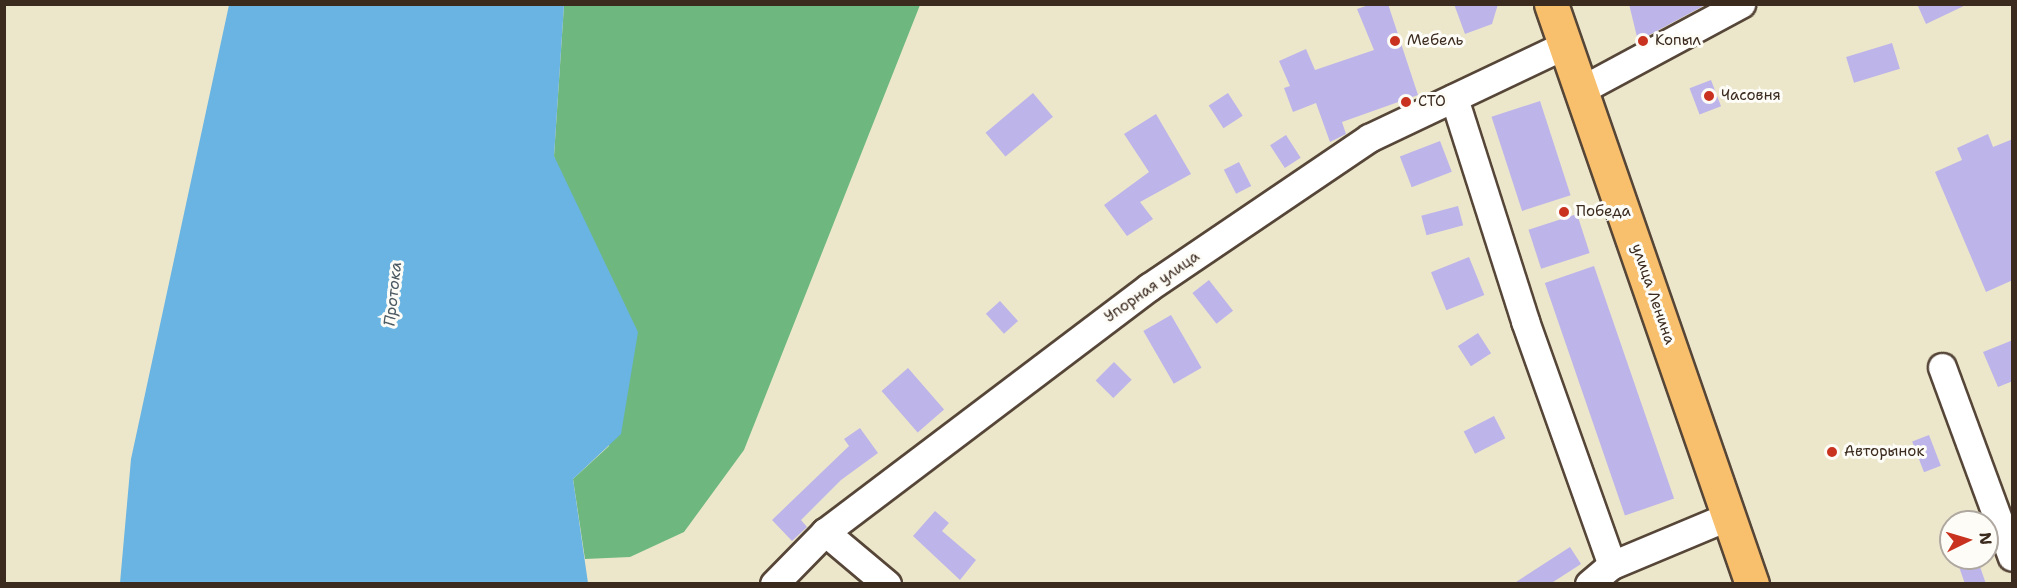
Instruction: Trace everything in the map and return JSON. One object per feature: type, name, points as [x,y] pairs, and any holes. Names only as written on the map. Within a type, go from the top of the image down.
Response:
[{"type":"main road","name":"улица Ленина","points":[[1551,4],[1752,584]]},
{"type":"street","points":[[1581,90],[1741,4]]},
{"type":"street","name":"Упорная улица","points":[[774,584],[825,532],[1149,287],[1369,138],[1565,45]]},
{"type":"street","points":[[1454,98],[1525,321],[1612,565]]},
{"type":"street","points":[[1942,367],[2013,557]]},
{"type":"street","points":[[1590,584],[1612,565],[1729,516]]},
{"type":"street","points":[[825,532],[887,584]]},
{"type":"green space","points":[[564,5],[920,5],[744,450],[684,532],[630,557],[585,559],[573,479],[609,446],[554,156]]},
{"type":"water","name":"Протока","points":[[229,5],[564,5],[554,156],[638,332],[621,434],[573,479],[588,583],[120,583],[131,459]]},
{"type":"building","points":[[1372,4],[1388,4],[1418,95],[1342,122],[1346,134],[1330,142],[1316,103],[1293,112],[1284,88],[1290,86],[1279,61],[1306,49],[1315,70],[1374,50],[1357,9]]},
{"type":"building","points":[[1454,4],[1498,4],[1492,24],[1465,34]]},
{"type":"building","points":[[1629,4],[1707,4],[1638,41]]},
{"type":"building","points":[[1917,4],[1968,4],[1926,24]]},
{"type":"building","points":[[1892,43],[1900,69],[1854,83],[1846,57]]},
{"type":"building","points":[[1711,80],[1721,106],[1700,114],[1690,88]]},
{"type":"building","points":[[1033,93],[1053,117],[1005,157],[986,133]]},
{"type":"building","points":[[1228,93],[1243,116],[1223,128],[1209,106]]},
{"type":"building","points":[[1540,101],[1571,195],[1522,211],[1491,117]]},
{"type":"building","points":[[1156,114],[1191,174],[1140,202],[1153,219],[1127,236],[1104,205],[1149,172],[1124,134]]},
{"type":"building","points":[[1988,134],[1993,147],[2013,139],[2013,280],[1986,292],[1935,172],[1962,160],[1957,148]]},
{"type":"building","points":[[1286,135],[1301,158],[1285,168],[1270,145]]},
{"type":"building","points":[[1440,141],[1452,172],[1412,187],[1400,156]]},
{"type":"building","points":[[1239,162],[1251,186],[1236,194],[1224,170]]},
{"type":"building","points":[[1458,206],[1463,225],[1426,235],[1421,216]]},
{"type":"building","points":[[1577,214],[1590,253],[1541,269],[1528,230]]},
{"type":"building","points":[[1469,257],[1484,295],[1446,310],[1431,272]]},
{"type":"building","points":[[1594,266],[1674,499],[1625,516],[1545,283]]},
{"type":"building","points":[[1209,280],[1233,311],[1216,324],[1192,293]]},
{"type":"building","points":[[1000,301],[1018,321],[1004,334],[986,314]]},
{"type":"building","points":[[1171,315],[1202,368],[1174,384],[1143,331]]},
{"type":"building","points":[[1478,333],[1491,353],[1471,366],[1458,346]]},
{"type":"building","points":[[2013,340],[2013,381],[1998,387],[1983,352]]},
{"type":"building","points":[[1114,362],[1132,380],[1113,398],[1096,380]]},
{"type":"building","points":[[908,368],[944,410],[918,432],[882,391]]},
{"type":"building","points":[[1494,416],[1505,438],[1475,454],[1464,431]]},
{"type":"building","points":[[860,428],[878,453],[841,480],[801,520],[807,527],[792,541],[772,520],[849,446],[844,439]]},
{"type":"building","points":[[1929,435],[1941,466],[1924,472],[1912,441]]},
{"type":"building","points":[[935,511],[949,523],[942,531],[976,560],[960,580],[913,536]]},
{"type":"building","points":[[1570,547],[1581,564],[1550,584],[1513,584]]},
{"type":"building","points":[[1960,570],[1981,570],[1986,584],[1965,584]]},
{"type":"place","name":"Мебель","points":[[1395,41]]},
{"type":"place","name":"Копыл","points":[[1643,41]]},
{"type":"place","name":"Часовня","points":[[1709,96]]},
{"type":"place","name":"СТО","points":[[1406,102]]},
{"type":"place","name":"Победа","points":[[1564,212]]},
{"type":"place","name":"Авторынок","points":[[1832,452]]}]
